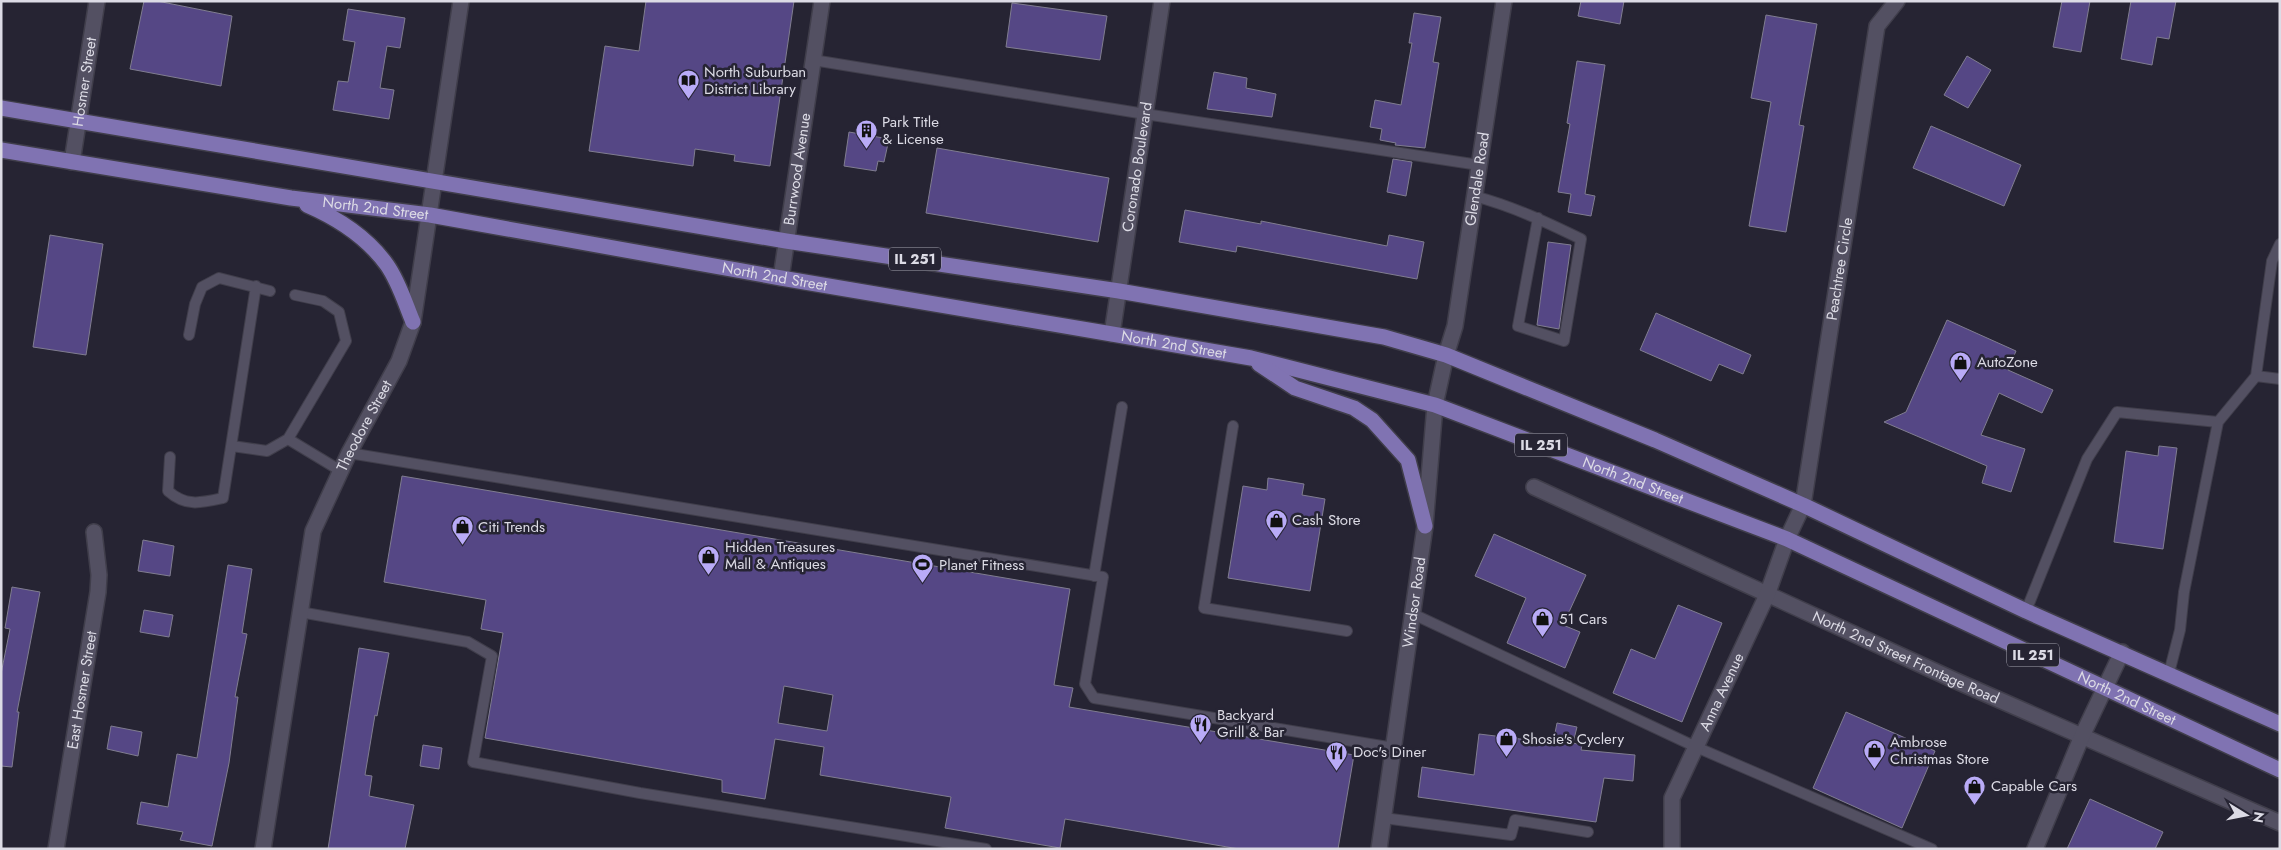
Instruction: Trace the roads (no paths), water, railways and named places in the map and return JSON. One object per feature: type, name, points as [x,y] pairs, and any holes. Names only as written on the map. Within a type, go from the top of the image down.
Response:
[{"type":"main road","name":"IL 251","points":[[1,108],[786,241],[912,258],[1119,291],[1384,337],[1446,355],[1655,440],[1803,505],[2026,611],[2122,652],[2280,724]]},
{"type":"main road","name":"North 2nd Street","points":[[1,150],[291,198],[430,214],[781,278],[1251,358],[1435,405],[1787,539],[2280,770]]},
{"type":"main road","points":[[291,198],[331,215],[349,226],[369,246],[387,265],[413,322]]},
{"type":"main road","points":[[1251,358],[1295,388],[1354,408],[1372,420],[1408,460],[1425,526]]},
{"type":"street","name":"Hosmer Street","points":[[72,162],[97,1]]},
{"type":"street","name":"Theodore Street","points":[[263,849],[313,531],[349,453],[399,361],[413,322],[461,1]]},
{"type":"street","name":"Burrwood Avenue","points":[[781,278],[822,1]]},
{"type":"street","name":"Coronado Boulevard","points":[[1112,334],[1162,1]]},
{"type":"street","name":"Glendale Road","points":[[1446,355],[1455,326],[1504,1]]},
{"type":"street","name":"Peachtree Circle","points":[[1787,539],[1803,505],[1877,26],[1897,1]]},
{"type":"street","name":"Windsor Road","points":[[1379,849],[1425,526],[1435,405],[1446,355]]},
{"type":"street","name":"North 2nd Street Frontage Road","points":[[1534,487],[1767,595],[2280,824]]},
{"type":"street","name":"East Hosmer Street","points":[[56,849],[98,592],[99,575],[94,532]]},
{"type":"street","name":"Anna Avenue","points":[[1672,849],[1672,798],[1767,595],[1787,539]]},
{"type":"street","points":[[2035,849],[2082,736],[2122,652]]},
{"type":"lane","points":[[813,60],[1145,114],[1479,165]]},
{"type":"lane","points":[[1474,196],[1508,205],[1538,218],[1581,239],[1564,341],[1518,326],[1538,218]]},
{"type":"lane","points":[[2170,674],[2180,630],[2184,592],[2218,422],[2256,376],[2272,261],[2280,244]]},
{"type":"lane","points":[[189,335],[195,304],[202,287],[219,278],[270,291]]},
{"type":"lane","points":[[170,457],[168,491],[178,500],[200,504],[223,498],[256,286]]},
{"type":"lane","points":[[232,446],[266,451],[288,439],[346,341],[339,312],[323,301],[295,295]]},
{"type":"lane","points":[[2256,376],[2280,379]]},
{"type":"lane","points":[[1094,576],[1122,407]]},
{"type":"lane","points":[[2026,611],[2087,459],[2117,412],[2218,422]]},
{"type":"lane","points":[[1233,426],[1204,608],[1347,631]]},
{"type":"lane","points":[[288,439],[341,471]]},
{"type":"lane","points":[[349,453],[1103,577],[1084,684],[1094,698],[1394,748]]},
{"type":"lane","points":[[300,612],[468,642],[492,656],[473,762],[640,793],[986,849]]},
{"type":"lane","points":[[1413,614],[1696,747],[1932,849]]},
{"type":"lane","points":[[1384,818],[1511,835],[1515,820],[1588,832]]},
{"type":"place","name":"North Suburban District Library","points":[[688,100]]},
{"type":"place","name":"Park Title & License","points":[[866,150]]},
{"type":"place","name":"AutoZone","points":[[1961,381]]},
{"type":"place","name":"Cash Store","points":[[1276,539]]},
{"type":"place","name":"Citi Trends","points":[[462,546]]},
{"type":"place","name":"Hidden Treasures Mall & Antiques","points":[[709,575]]},
{"type":"place","name":"Planet Fitness","points":[[923,584]]},
{"type":"place","name":"51 Cars","points":[[1543,638]]},
{"type":"place","name":"Backyard Grill & Bar","points":[[1201,743]]},
{"type":"place","name":"Shosie's Cyclery","points":[[1506,758]]},
{"type":"place","name":"Ambrose Christmas Store","points":[[1874,770]]},
{"type":"place","name":"Doc's Diner","points":[[1337,771]]},
{"type":"place","name":"Capable Cars","points":[[1975,805]]}]
